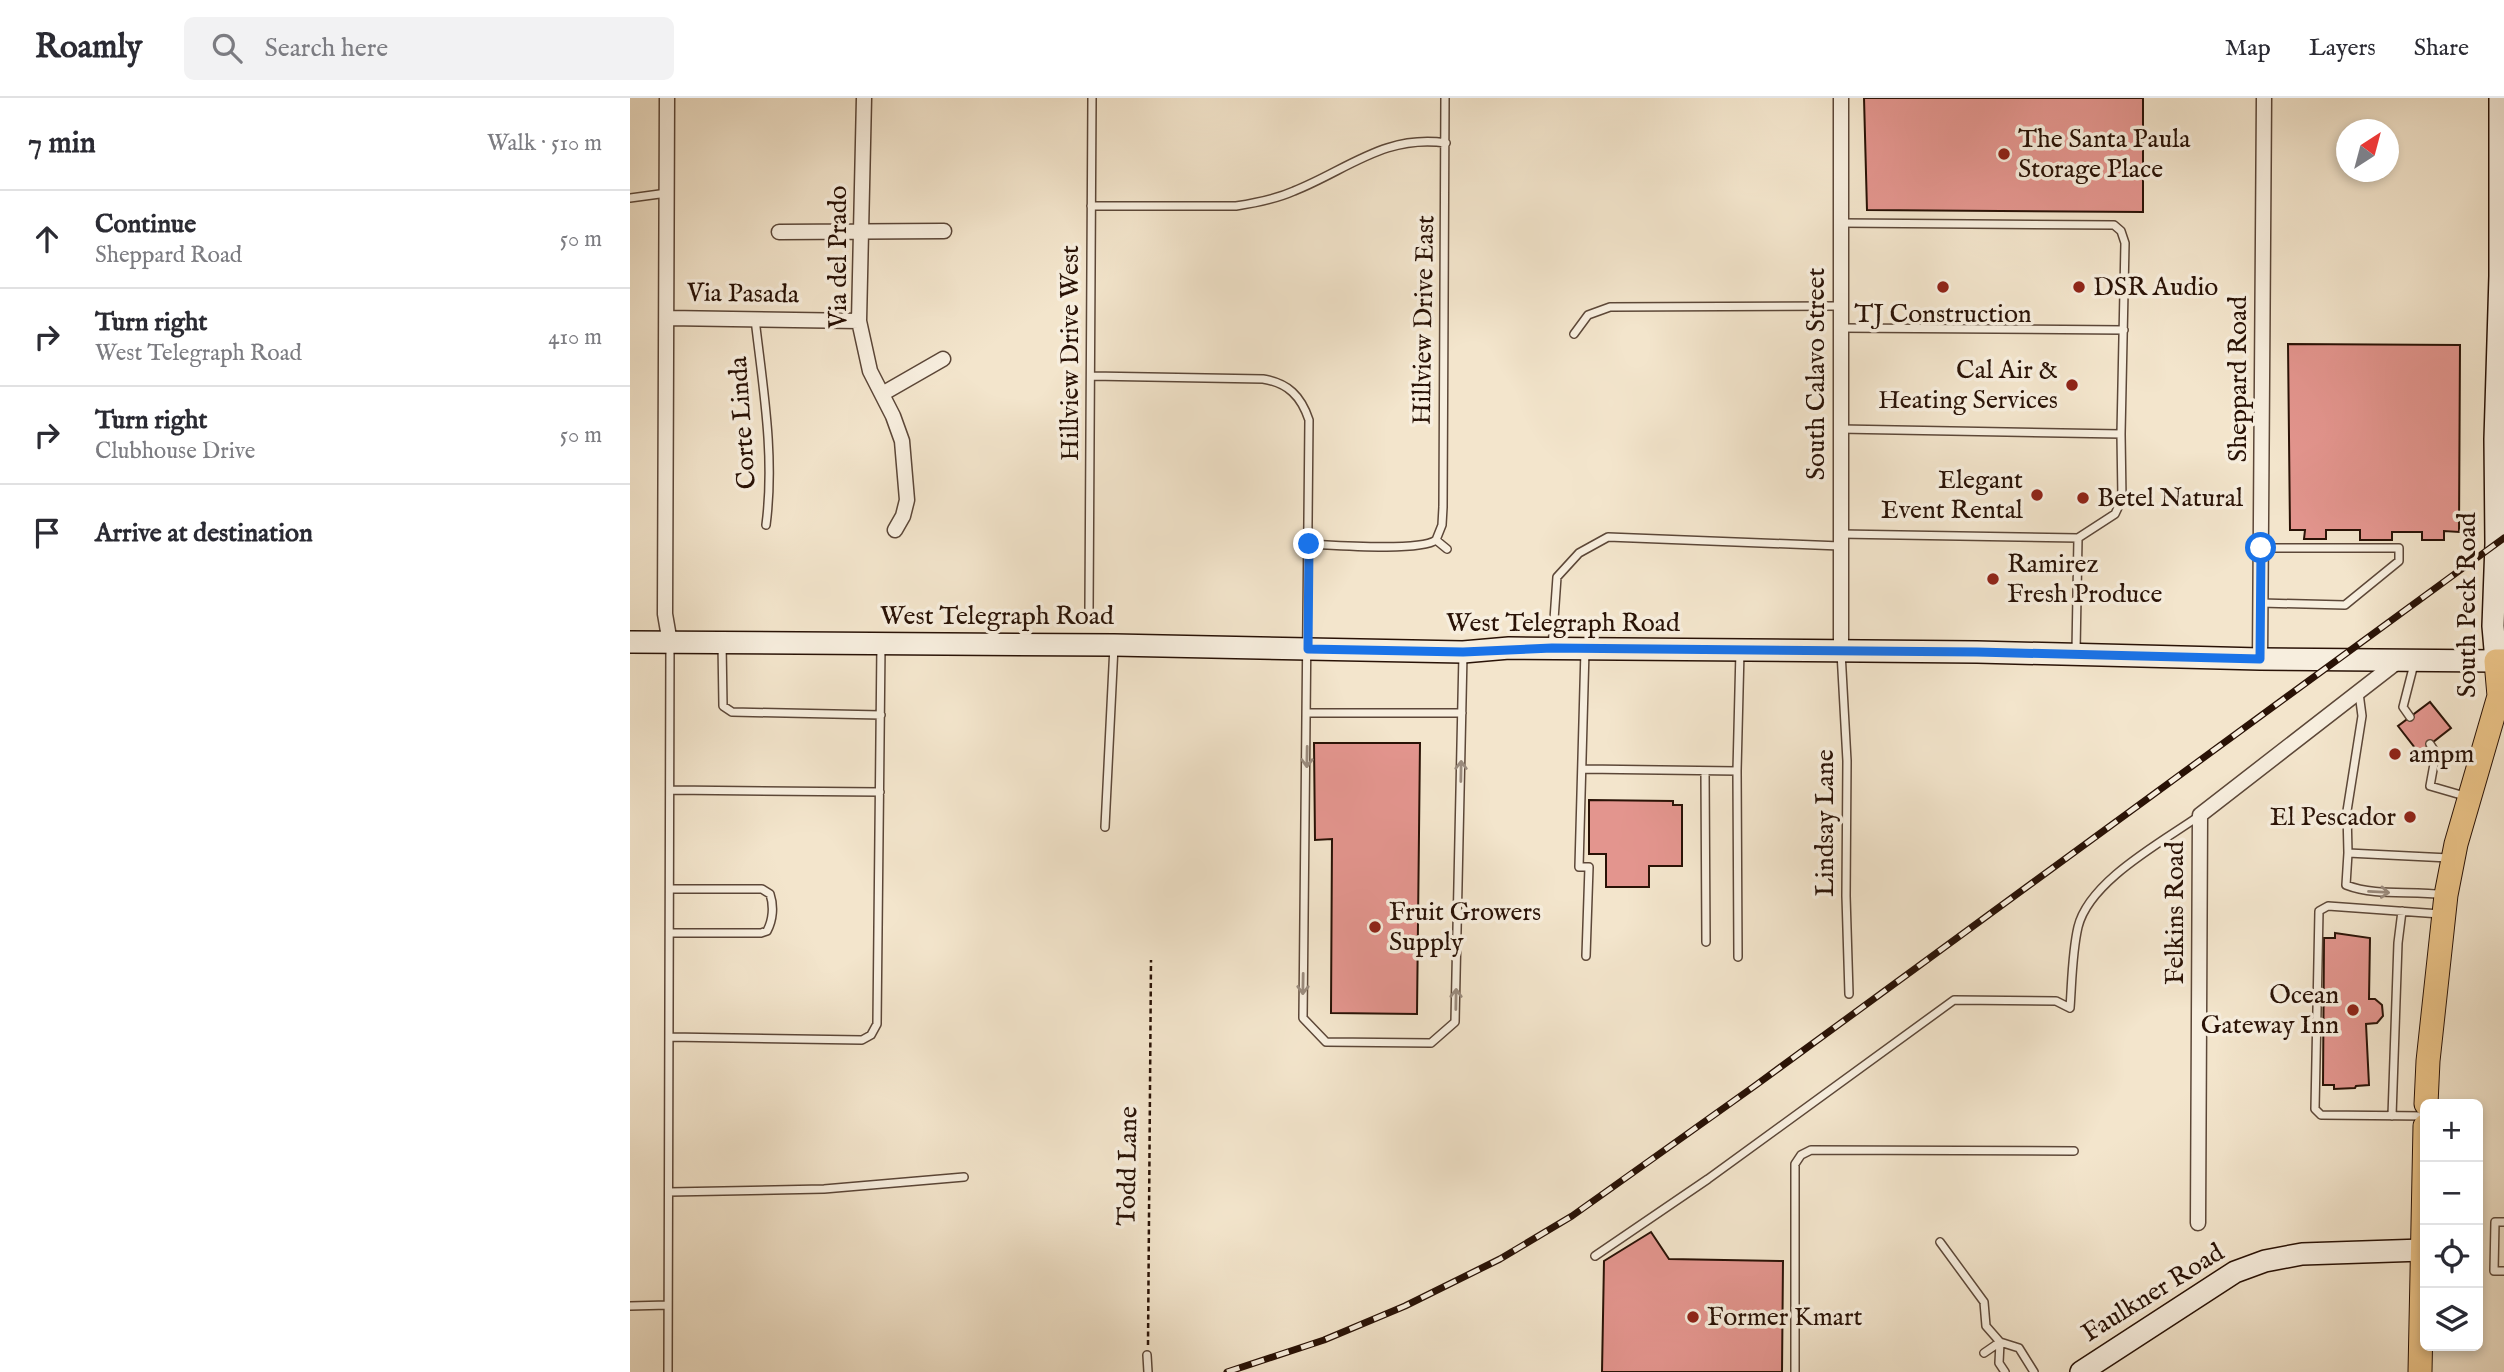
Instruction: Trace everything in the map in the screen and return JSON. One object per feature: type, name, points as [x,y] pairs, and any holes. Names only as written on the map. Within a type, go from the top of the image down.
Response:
[{"type":"main road","name":"South Peck Road","points":[[2426,1099],[2445,905],[2453,858],[2499,695],[2500,661],[2493,626],[2500,575],[2501,112]]},
{"type":"main road","name":"West Telegraph Road","points":[[630,642],[1114,645],[1463,652],[1552,648],[2500,661]]},
{"type":"main road","points":[[2423,1225],[2424,1162]]},
{"type":"main road","name":"Faulkner Road","points":[[2081,1372],[2201,1292],[2245,1268],[2302,1254],[2420,1250]]},
{"type":"main road","points":[[2420,1372],[2422,1288]]},
{"type":"street","points":[[667,98],[665,614],[670,643]]},
{"type":"street","name":"Via del Prado","points":[[864,98],[859,321],[870,371],[902,442],[907,500],[903,516],[895,530]]},
{"type":"street","name":"South Calavo Street","points":[[1841,651],[1842,98]]},
{"type":"street","name":"Sheppard Road","points":[[2260,659],[2264,98]]},
{"type":"street","points":[[779,232],[944,232]]},
{"type":"street","name":"Via Pasada","points":[[668,318],[859,321]]},
{"type":"street","points":[[882,394],[943,359]]},
{"type":"street","name":"Felkins Road","points":[[2198,1223],[2200,815],[2359,693],[2408,660]]},
{"type":"lane","name":"Hillview Drive West","points":[[1089,609],[1092,98]]},
{"type":"lane","name":"Hillview Drive East","points":[[1436,540],[1442,525],[1443,507],[1445,98]]},
{"type":"lane","points":[[1091,206],[1252,204],[1294,191],[1388,146],[1424,142],[1446,143]]},
{"type":"lane","points":[[630,198],[667,193]]},
{"type":"lane","points":[[1552,648],[1557,577],[1579,553],[1608,537],[1840,540],[2078,538],[2115,514],[2122,499],[2125,243],[2121,231],[2114,225],[1841,223]]},
{"type":"lane","points":[[1574,334],[1588,315],[1610,307],[1841,306]]},
{"type":"lane","name":"Corte Linda","points":[[755,318],[770,447],[771,491],[766,525]]},
{"type":"lane","points":[[1841,328],[2124,330]]},
{"type":"lane","points":[[1091,376],[1275,381],[1293,391],[1304,406],[1309,420],[1303,1018],[1326,1042],[1431,1043],[1455,1022],[1463,652]]},
{"type":"lane","points":[[1840,429],[2121,434]]},
{"type":"lane","points":[[2076,655],[2078,538]]},
{"type":"lane","points":[[1309,544],[1424,546],[1436,540],[1447,549]]},
{"type":"lane","points":[[2261,548],[2399,548],[2399,561],[2345,605],[2261,603]]},
{"type":"lane","points":[[668,1372],[670,643]]},
{"type":"lane","points":[[722,643],[723,706],[732,712],[881,715]]},
{"type":"lane","points":[[669,1037],[862,1040],[871,1034],[877,1024],[881,643]]},
{"type":"lane","points":[[1105,827],[1114,645]]},
{"type":"lane","points":[[1585,649],[1579,867],[1589,867],[1586,956]]},
{"type":"lane","points":[[1738,957],[1737,771],[1740,650]]},
{"type":"lane","name":"Lindsay Lane","points":[[1841,651],[1847,761],[1846,909],[1849,994]]},
{"type":"lane","points":[[2408,660],[2403,707],[2410,717]]},
{"type":"lane","points":[[2359,693],[2362,716],[2347,811],[2346,886],[2379,892],[2424,892],[2445,905]]},
{"type":"lane","points":[[1308,713],[1462,713]]},
{"type":"lane","points":[[2430,744],[2436,753],[2430,786],[2471,797]]},
{"type":"lane","points":[[1583,769],[1737,771]]},
{"type":"lane","points":[[1705,771],[1706,942]]},
{"type":"lane","points":[[670,790],[880,792]]},
{"type":"lane","points":[[1595,1256],[1708,1179],[1954,1000],[2056,1001],[2070,1008],[2078,926],[2086,908],[2111,878],[2200,815]]},
{"type":"lane","points":[[2348,853],[2453,858]]},
{"type":"lane","points":[[670,888],[762,890],[770,894],[772,902],[771,923],[767,931],[761,933],[670,933]]},
{"type":"lane","points":[[2420,1116],[2321,1115],[2315,1109],[2319,911],[2328,906],[2402,911],[2445,905]]},
{"type":"lane","points":[[2392,1116],[2398,943],[2402,911]]},
{"type":"lane","points":[[1795,1372],[1795,1164],[1801,1155],[1811,1150],[2074,1151]]},
{"type":"lane","points":[[669,1192],[824,1189],[964,1177]]},
{"type":"lane","points":[[2504,1222],[2495,1222],[2494,1271],[2504,1271]]},
{"type":"lane","points":[[1940,1242],[1984,1302],[1986,1326],[2000,1342],[2019,1348],[2034,1372]]},
{"type":"lane","points":[[630,1306],[668,1304]]},
{"type":"lane","points":[[1984,1353],[2000,1342]]},
{"type":"lane","points":[[2000,1342],[1999,1363],[2005,1372]]},
{"type":"lane","points":[[1147,1355],[1148,1372]]},
{"type":"path","name":"Todd Lane","points":[[1147,1355],[1151,960]]},
{"type":"building","name":"The Santa Paula Storage Place","points":[[1864,98],[2143,98],[2143,212],[1867,210]]},
{"type":"building","points":[[2288,344],[2460,345],[2459,532],[2444,531],[2444,540],[2422,540],[2422,532],[2392,532],[2392,540],[2360,540],[2360,530],[2326,530],[2326,539],[2304,539],[2305,530],[2290,530]]},
{"type":"building","points":[[2430,702],[2451,728],[2419,753],[2398,726]]},
{"type":"building","name":"Fruit Growers Supply","points":[[1314,743],[1420,743],[1417,1014],[1331,1013],[1332,839],[1315,840]]},
{"type":"building","points":[[1589,800],[1673,801],[1673,805],[1682,805],[1682,866],[1649,866],[1649,887],[1606,887],[1606,854],[1589,854]]},
{"type":"building","name":"Ocean Gateway Inn","points":[[2335,933],[2370,938],[2369,999],[2375,999],[2382,1005],[2383,1016],[2377,1023],[2366,1024],[2369,1085],[2355,1088],[2334,1089],[2334,1085],[2323,1085],[2324,938],[2335,938]]},
{"type":"building","name":"Former Kmart","points":[[1651,1232],[1669,1259],[1783,1261],[1782,1372],[1602,1372],[1604,1261]]},
{"type":"railway","points":[[1227,1372],[1324,1340],[1405,1306],[1500,1259],[1572,1216],[1756,1085],[2504,538]]},
{"type":"place","name":"The Santa Paula Storage Place","points":[[2004,154]]},
{"type":"place","name":"TJ Construction","points":[[1943,287]]},
{"type":"place","name":"DSR Audio","points":[[2079,287]]},
{"type":"place","name":"Cal Air & Heating Services","points":[[2072,385]]},
{"type":"place","name":"Elegant Event Rental","points":[[2037,495]]},
{"type":"place","name":"Betel Natural","points":[[2083,498]]},
{"type":"place","name":"Ramirez Fresh Produce","points":[[1993,579]]},
{"type":"place","name":"ampm","points":[[2395,754]]},
{"type":"place","name":"El Pescador","points":[[2410,817]]},
{"type":"place","name":"Fruit Growers Supply","points":[[1375,927]]},
{"type":"place","name":"Ocean Gateway Inn","points":[[2353,1010]]},
{"type":"place","name":"Former Kmart","points":[[1693,1317]]},
{"type":"route","points":[[1309,544],[1308,649],[1463,652],[1552,648],[1977,652],[2260,659],[2261,548]]}]
